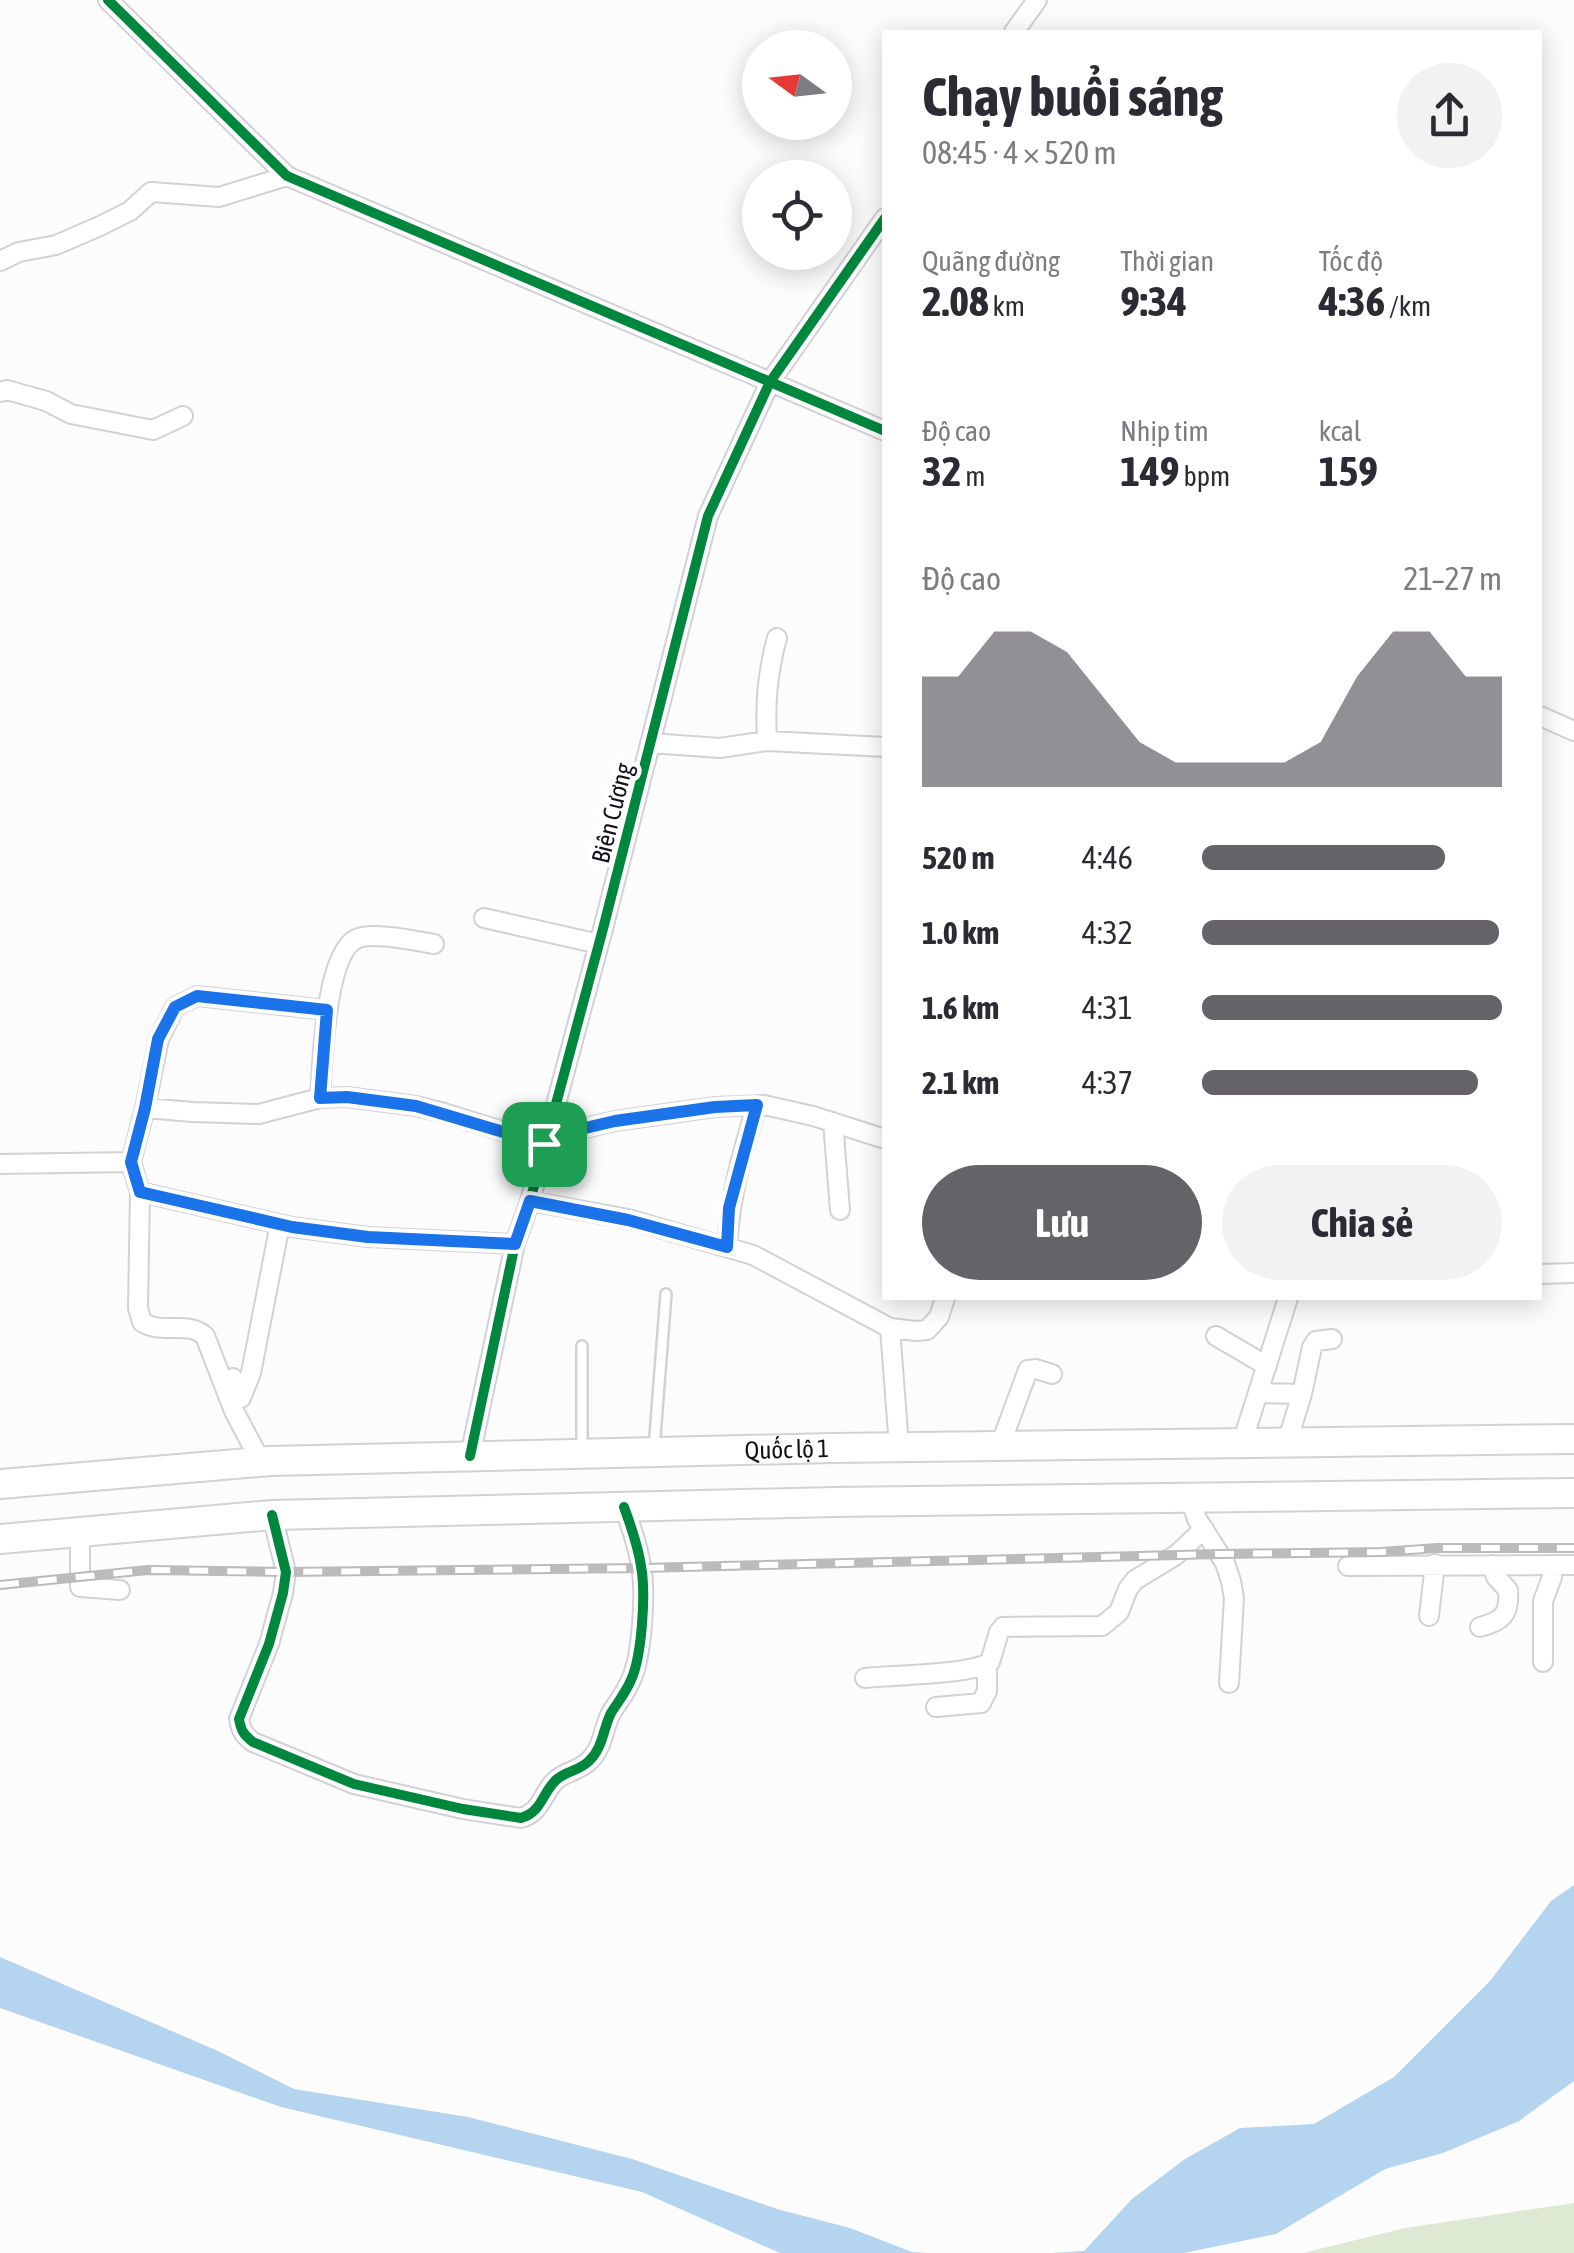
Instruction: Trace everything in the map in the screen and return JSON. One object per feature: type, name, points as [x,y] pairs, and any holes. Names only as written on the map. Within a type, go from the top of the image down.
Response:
[{"type":"highway","name":"Quốc lộ 1","points":[[0,1484],[261,1462],[470,1456],[1574,1439]]},
{"type":"highway","points":[[0,1538],[272,1515],[1574,1493]]},
{"type":"street","points":[[108,0],[287,176],[882,431]]},
{"type":"street","points":[[1015,30],[1037,0]]},
{"type":"street","points":[[0,261],[100,226],[130,211],[151,192],[219,196],[287,176]]},
{"type":"street","name":"Biên Cương","points":[[470,1456],[515,1244],[599,944],[708,516],[770,382],[882,222]]},
{"type":"street","points":[[0,392],[7,390],[46,401],[71,414],[152,430],[183,416]]},
{"type":"street","points":[[767,742],[765,693],[777,638]]},
{"type":"street","points":[[1542,715],[1574,722]]},
{"type":"street","points":[[1542,716],[1574,731]]},
{"type":"street","points":[[650,743],[720,748],[767,742],[882,746]]},
{"type":"street","points":[[484,918],[599,944]]},
{"type":"street","points":[[320,1098],[327,1010],[341,958],[350,944],[358,937],[434,944]]},
{"type":"street","points":[[261,1462],[234,1411],[201,1331],[154,1328],[142,1322],[138,1308],[140,1192],[131,1162],[158,1039],[175,1007],[197,996],[327,1010]]},
{"type":"street","points":[[145,1108],[258,1114],[320,1098],[347,1097],[416,1106],[544,1144],[615,1121],[757,1105],[790,1109],[882,1138]]},
{"type":"street","points":[[727,1247],[729,1208],[757,1105]]},
{"type":"street","points":[[833,1122],[840,1210]]},
{"type":"street","points":[[0,1164],[131,1162]]},
{"type":"street","points":[[140,1192],[280,1224],[368,1237],[515,1244]]},
{"type":"street","points":[[530,1201],[628,1220],[753,1255],[890,1328],[927,1330],[939,1317],[944,1300]]},
{"type":"street","points":[[216,1336],[241,1398],[251,1373],[280,1224]]},
{"type":"street","points":[[1542,1274],[1574,1272]]},
{"type":"street","points":[[1242,1443],[1287,1300]]},
{"type":"street","points":[[890,1328],[899,1447]]},
{"type":"street","points":[[1216,1336],[1268,1366]]},
{"type":"street","points":[[1288,1442],[1312,1347],[1332,1338]]},
{"type":"street","points":[[1000,1446],[1028,1370],[1052,1374]]},
{"type":"street","points":[[1259,1393],[1302,1394]]},
{"type":"street","points":[[1190,1498],[1197,1519],[1232,1581],[1229,1683]]},
{"type":"street","points":[[272,1515],[286,1572],[268,1644],[238,1719],[244,1735],[354,1784],[521,1818],[536,1810],[553,1783],[593,1758],[611,1714],[635,1672],[641,1632],[642,1568],[624,1507]]},
{"type":"street","points":[[936,1707],[981,1704],[987,1691],[987,1666],[998,1632],[1004,1627],[1102,1626],[1118,1612],[1135,1580],[1176,1555],[1204,1529]]},
{"type":"street","points":[[80,1532],[80,1587],[120,1590]]},
{"type":"street","points":[[1429,1616],[1435,1564]]},
{"type":"street","points":[[1480,1627],[1498,1622],[1506,1609],[1508,1590],[1496,1577],[1492,1565]]},
{"type":"street","points":[[1348,1566],[1574,1565]]},
{"type":"street","points":[[1543,1662],[1543,1600],[1552,1578],[1552,1566]]},
{"type":"street","points":[[865,1678],[987,1666]]},
{"type":"lane","points":[[654,1452],[666,1294]]},
{"type":"lane","points":[[582,1346],[582,1454]]},
{"type":"green space","points":[[1574,2203],[1574,2253],[1303,2253],[1405,2228]]},
{"type":"water","points":[[1574,1885],[1574,2081],[1519,2121],[1443,2153],[1385,2169],[1276,2234],[1184,2253],[1052,2253],[1084,2251],[1132,2199],[1185,2159],[1240,2128],[1314,2124],[1394,2077],[1490,1981],[1551,1901]]},
{"type":"water","points":[[0,1957],[218,2051],[294,2089],[468,2117],[632,2159],[777,2209],[850,2228],[912,2252],[927,2253],[780,2253],[642,2192],[281,2107],[0,2008]]},
{"type":"railway","points":[[0,1585],[148,1570],[642,1568],[1574,1548]]},
{"type":"cycle path","points":[[108,0],[287,176],[882,430]]},
{"type":"cycle path","points":[[470,1456],[515,1244],[604,925],[708,516],[770,382],[882,222]]},
{"type":"cycle path","points":[[272,1515],[286,1572],[269,1644],[239,1719],[245,1735],[253,1742],[354,1784],[521,1818],[538,1807],[556,1780],[594,1756],[635,1669],[643,1592],[640,1559],[624,1507]]},
{"type":"route","points":[[197,996],[327,1010],[320,1098],[347,1097],[416,1106],[544,1144],[615,1121],[757,1105],[734,1183],[727,1247],[628,1220],[530,1201],[515,1244],[368,1237],[292,1227],[140,1192],[131,1162],[158,1039],[175,1007],[197,996]]}]
